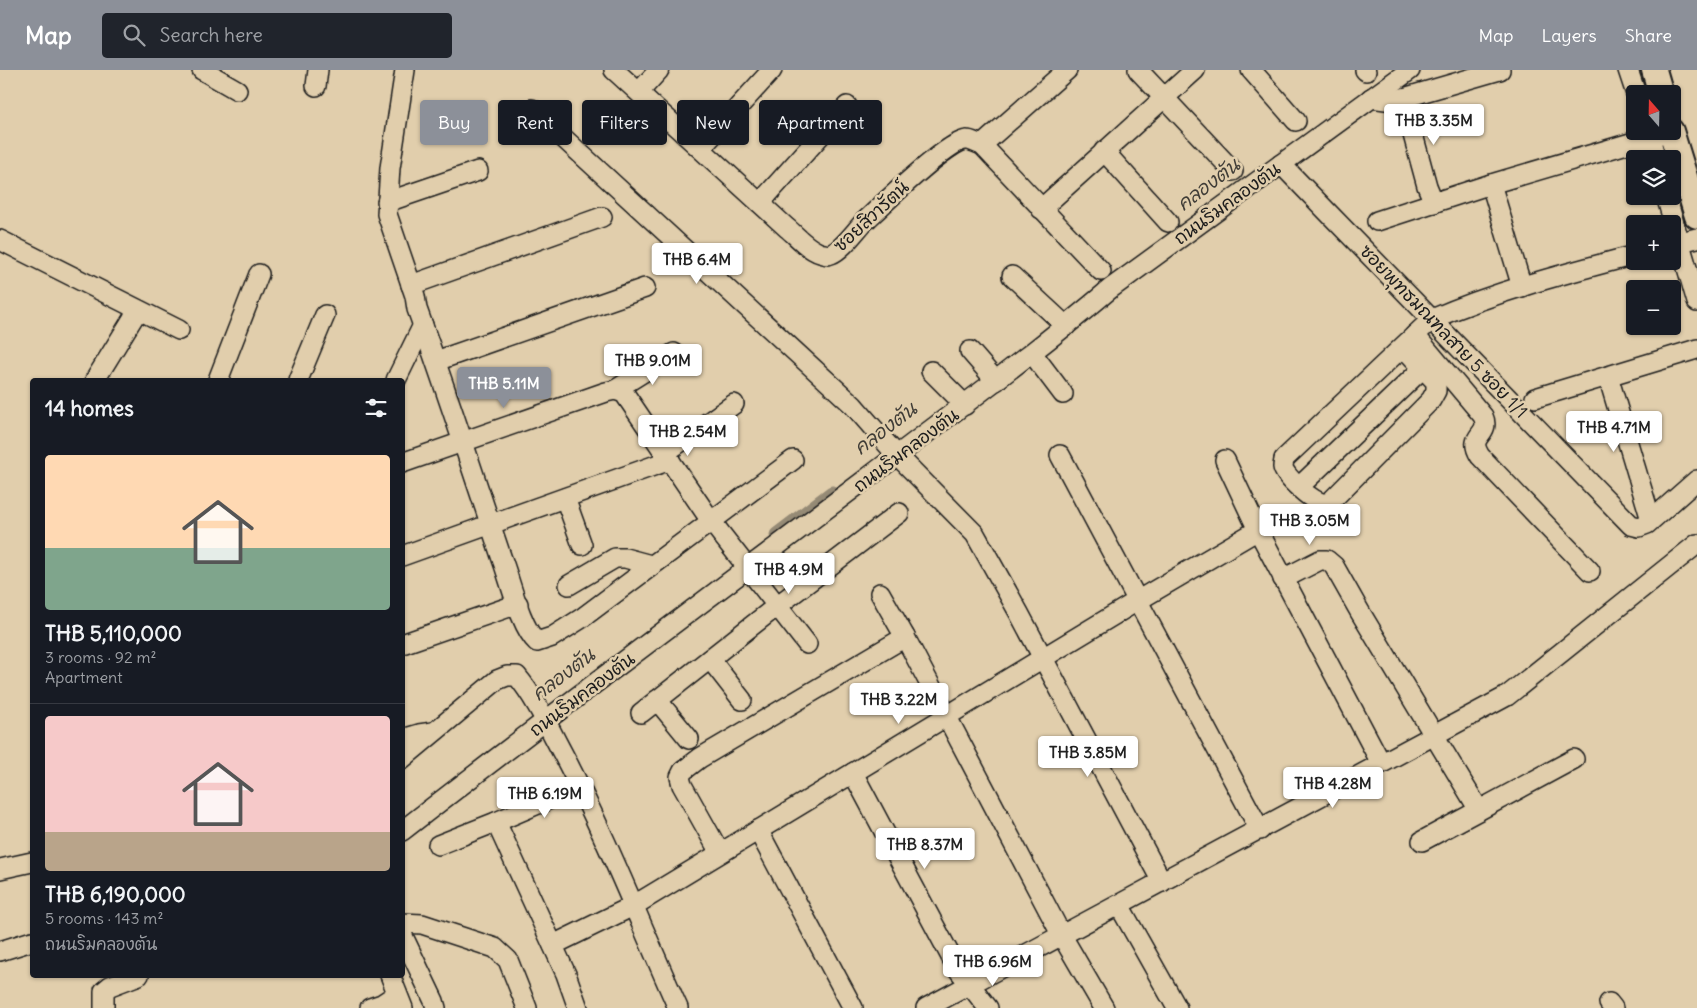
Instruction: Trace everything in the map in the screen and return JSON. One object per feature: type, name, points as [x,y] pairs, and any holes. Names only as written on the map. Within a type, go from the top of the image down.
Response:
[{"type":"main road","points":[[1654,70],[1658,85]]},
{"type":"main road","points":[[1663,140],[1697,216]]},
{"type":"street","points":[[202,70],[236,90]]},
{"type":"street","points":[[405,70],[390,168],[387,214],[491,525],[531,637],[537,642],[552,637],[582,618],[793,460]]},
{"type":"street","name":"ซอยสิวารัตน์","points":[[614,70],[760,203],[813,249],[824,254],[832,254],[920,171],[948,148],[957,142],[967,140],[982,145]]},
{"type":"street","points":[[639,92],[659,70]]},
{"type":"street","points":[[700,148],[772,70]]},
{"type":"street","points":[[1067,70],[982,145],[1101,271]]},
{"type":"street","points":[[1138,70],[1233,172]]},
{"type":"street","points":[[1041,209],[1196,70]]},
{"type":"street","points":[[1250,70],[1296,121]]},
{"type":"street","name":"ถนนริมคลองตัน","points":[[405,829],[892,449],[990,375],[1032,353],[1061,321],[1110,290],[1410,70]]},
{"type":"street","points":[[1370,98],[1393,101],[1500,70]]},
{"type":"street","points":[[1628,70],[1633,85]]},
{"type":"street","points":[[1403,98],[1427,186],[1434,203]]},
{"type":"street","points":[[1377,221],[1637,140]]},
{"type":"street","points":[[571,145],[853,405],[892,449],[975,534],[1162,882]]},
{"type":"street","points":[[760,203],[812,145]]},
{"type":"street","points":[[1104,151],[1168,222]]},
{"type":"street","name":"ซอยพุทธมณฑลสาย 5 ซอย 1/1","points":[[1282,164],[1631,525],[1639,527],[1651,520]]},
{"type":"street","points":[[387,202],[478,171]]},
{"type":"street","points":[[1491,184],[1522,287]]},
{"type":"street","points":[[411,285],[602,217]]},
{"type":"street","points":[[1681,243],[1697,238]]},
{"type":"street","points":[[0,240],[180,330]]},
{"type":"street","points":[[1409,341],[1423,368],[1436,382],[1436,391],[1431,400],[1331,501],[1323,504],[1315,501],[1286,473],[1283,467],[1284,459],[1432,319],[1463,305],[1626,258]]},
{"type":"street","points":[[1681,258],[1697,302]]},
{"type":"street","points":[[219,378],[259,274]]},
{"type":"street","points":[[1012,276],[1061,321]]},
{"type":"street","points":[[436,361],[645,288]]},
{"type":"street","points":[[96,378],[138,310]]},
{"type":"street","points":[[299,378],[325,315]]},
{"type":"street","points":[[397,378],[423,325]]},
{"type":"street","points":[[1409,341],[1483,416],[1486,422],[1485,429],[1475,441],[1475,449],[1480,456],[1590,571]]},
{"type":"street","points":[[1534,398],[1697,348]]},
{"type":"street","points":[[970,352],[990,375]]},
{"type":"street","points":[[405,462],[615,390],[674,353]]},
{"type":"street","points":[[1032,353],[1063,394]]},
{"type":"street","points":[[1299,487],[1423,368]]},
{"type":"street","points":[[931,370],[959,399]]},
{"type":"street","points":[[1608,376],[1651,520],[1697,480]]},
{"type":"street","points":[[615,390],[624,393],[710,521],[807,644]]},
{"type":"street","points":[[405,555],[565,498],[668,457],[734,404]]},
{"type":"street","points":[[1060,455],[1260,830]]},
{"type":"street","points":[[1224,460],[1258,530],[1381,763]]},
{"type":"street","points":[[565,498],[582,545]]},
{"type":"street","points":[[641,713],[777,606],[899,514]]},
{"type":"street","points":[[552,945],[633,906],[1137,600],[1258,530]]},
{"type":"street","points":[[926,1008],[1507,696],[1697,544]]},
{"type":"street","points":[[569,585],[615,558],[625,558],[651,565]]},
{"type":"street","points":[[1283,578],[1320,560],[1327,560],[1334,566],[1479,810]]},
{"type":"street","points":[[880,593],[947,716],[1062,936],[1104,1008]]},
{"type":"street","points":[[405,643],[518,604]]},
{"type":"street","points":[[720,853],[682,785],[680,778],[683,771],[709,753],[905,637]]},
{"type":"street","points":[[710,659],[742,700]]},
{"type":"street","points":[[405,757],[497,680],[507,676],[517,676],[532,697],[580,786],[678,1008]]},
{"type":"street","points":[[657,700],[689,739]]},
{"type":"street","points":[[405,738],[436,732]]},
{"type":"street","points":[[1422,841],[1574,759]]},
{"type":"street","points":[[853,773],[957,968],[988,1008]]},
{"type":"street","points":[[438,845],[580,786]]},
{"type":"street","points":[[496,822],[566,974],[578,1008]]},
{"type":"street","points":[[758,830],[854,1008]]},
{"type":"street","points":[[0,869],[30,862]]},
{"type":"street","points":[[1119,905],[1177,1008]]},
{"type":"street","points":[[405,923],[422,924],[495,948],[508,960],[527,1008]]},
{"type":"street","points":[[405,940],[436,1008]]},
{"type":"street","points":[[0,951],[30,943]]},
{"type":"street","points":[[104,999],[110,986],[131,978]]},
{"type":"street","points":[[372,1008],[400,1001],[391,978]]},
{"type":"waterway","name":"คลองตัน","points":[[777,535],[832,493]]}]
